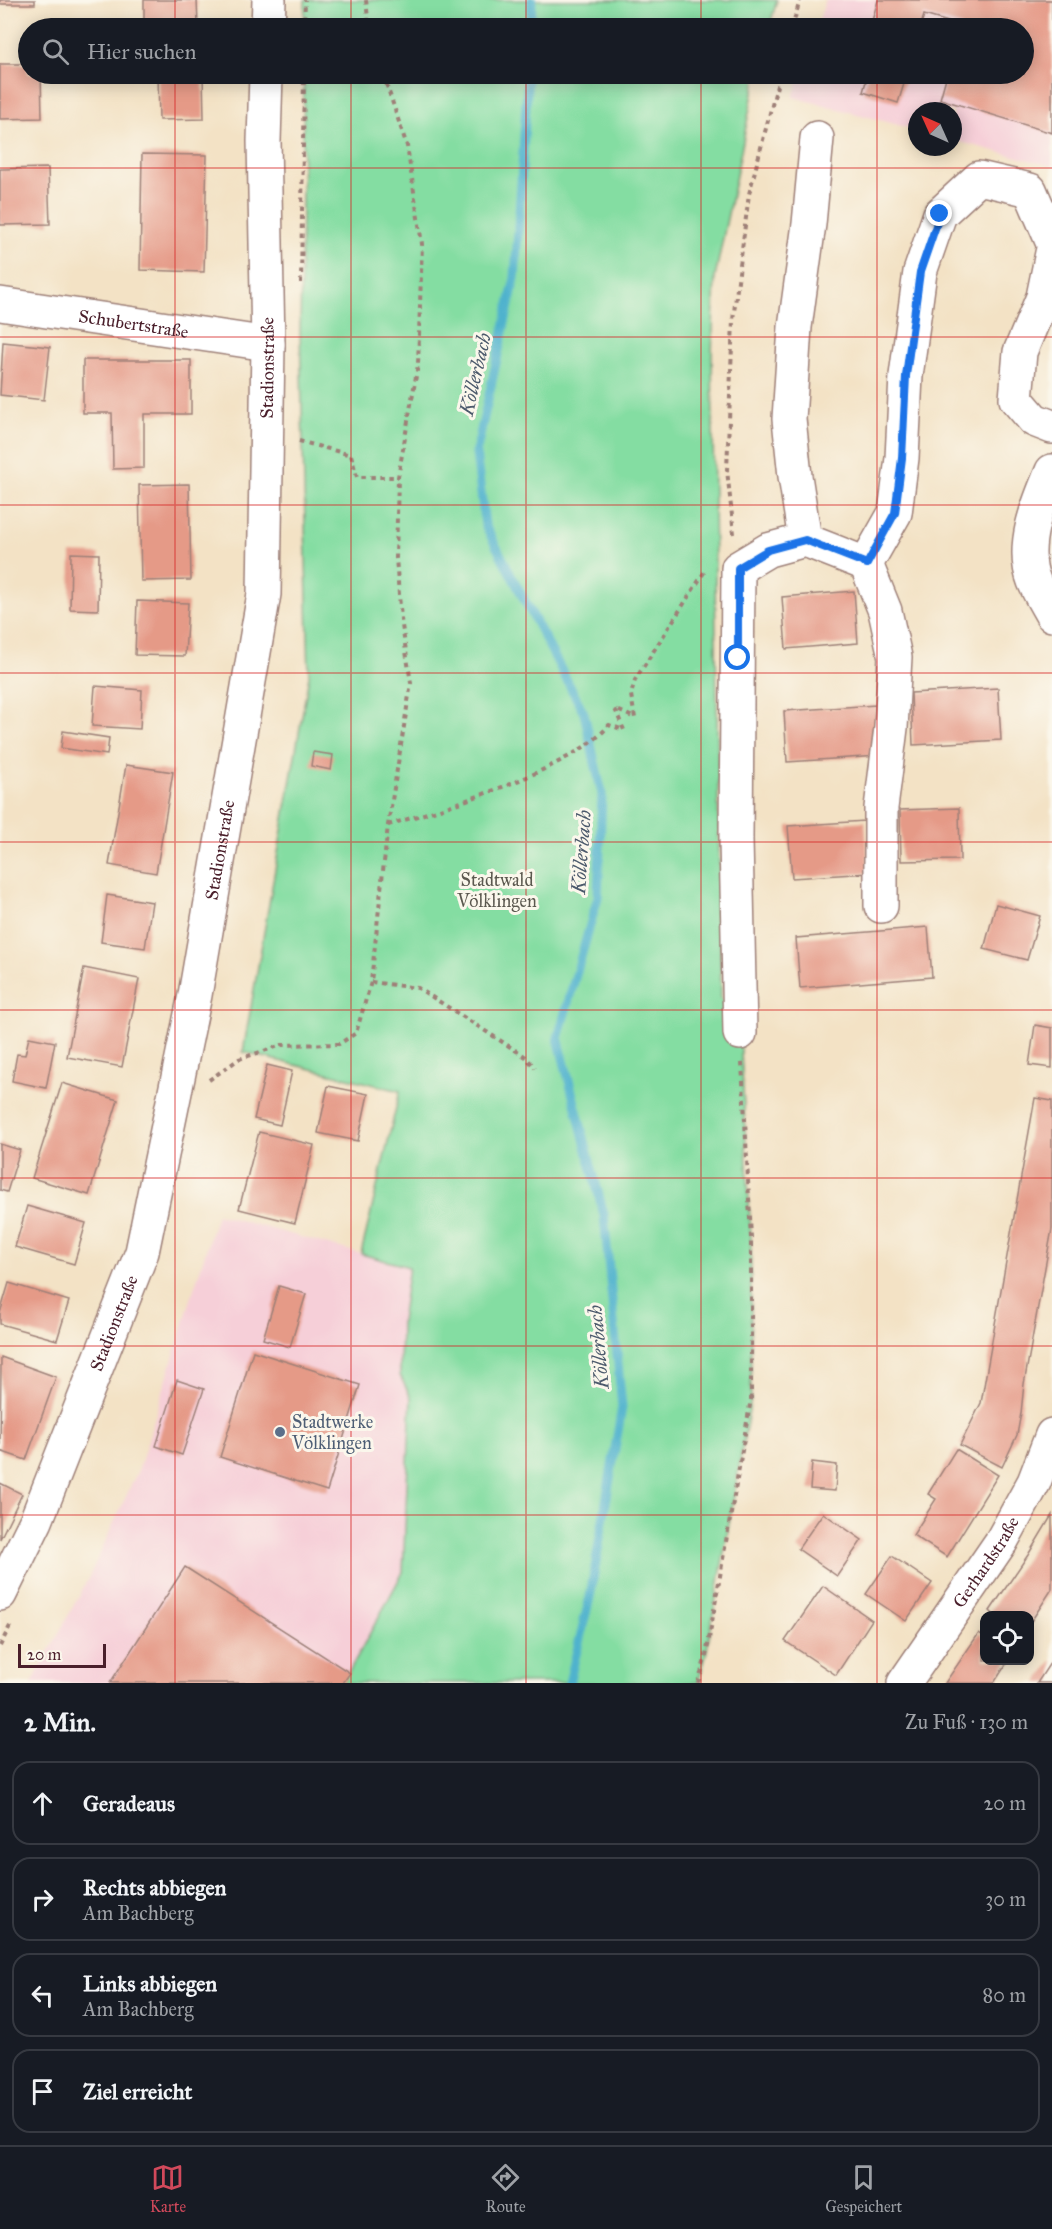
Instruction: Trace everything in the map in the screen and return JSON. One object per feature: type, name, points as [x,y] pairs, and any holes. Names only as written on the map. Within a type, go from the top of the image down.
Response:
[{"type":"street","points":[[268,18],[269,0]]},
{"type":"street","name":"Stadionstraße","points":[[0,1594],[36,1521],[141,1252],[195,995],[264,594],[268,344],[264,141],[266,84]]},
{"type":"street","points":[[805,540],[789,419],[795,327],[809,224],[817,138]]},
{"type":"street","points":[[867,564],[895,513],[902,458],[906,376],[920,272],[940,214],[979,178],[1030,190],[1052,241]]},
{"type":"street","points":[[1052,253],[1043,297],[1020,352],[1016,399],[1034,420],[1052,427]]},
{"type":"street","name":"Schubertstraße","points":[[0,304],[268,344]]},
{"type":"street","points":[[1052,471],[1028,541],[1033,580],[1052,615]]},
{"type":"street","points":[[740,1033],[736,839],[725,565],[805,540],[867,564],[885,610],[895,657],[891,728],[880,808],[880,906]]},
{"type":"street","name":"Gerhardstraße","points":[[904,1683],[1001,1542],[1034,1482],[1052,1435]]},
{"type":"path","points":[[304,18],[305,0]]},
{"type":"path","points":[[366,0],[368,18]]},
{"type":"path","points":[[795,18],[800,0]]},
{"type":"path","points":[[209,1081],[239,1059],[282,1045],[339,1044],[356,1033],[371,982],[388,825],[411,683],[401,619],[396,558],[399,477],[418,365],[422,244],[406,146],[386,84]]},
{"type":"path","points":[[388,825],[457,804],[539,771],[574,752],[603,732],[609,725],[624,730],[615,709],[635,718],[632,695],[636,680],[678,611],[725,565],[733,529],[727,470],[733,320],[749,194],[777,84]]},
{"type":"path","points":[[299,441],[351,455],[357,477],[399,477]]},
{"type":"path","points":[[728,537],[733,529]]},
{"type":"path","points":[[371,982],[418,988],[526,1057],[536,1068]]},
{"type":"path","points":[[698,1683],[706,1656],[751,1399],[751,1238],[740,1033]]},
{"type":"shaded area","points":[[826,0],[1052,0],[1052,166],[962,142],[962,102],[908,102],[908,128],[793,97],[798,84],[1034,84],[1034,18],[820,18]]},
{"type":"shaded area","name":"Stadtwerke Völklingen","points":[[217,1214],[409,1267],[401,1321],[400,1375],[411,1398],[403,1572],[343,1683],[32,1683],[89,1577],[140,1466]]},
{"type":"green space","points":[[305,0],[777,0],[772,18],[304,18]]},
{"type":"green space","name":"Stadtwald Völklingen","points":[[304,84],[755,84],[715,277],[712,355],[721,997],[740,1033],[751,1238],[751,1399],[706,1656],[698,1683],[343,1683],[403,1572],[411,1398],[400,1375],[401,1321],[409,1267],[361,1254],[400,1091],[243,1052],[309,676],[300,332]]},
{"type":"building","points":[[0,0],[35,0],[35,4],[0,4]]},
{"type":"building","points":[[144,0],[197,0],[198,18],[144,18]]},
{"type":"building","points":[[878,0],[1052,0],[1052,133],[962,106],[962,102],[940,99],[944,84],[1034,84],[1034,18],[934,18],[924,15],[923,18],[873,18]]},
{"type":"building","points":[[0,64],[18,64],[18,84],[41,84],[42,118],[0,119]]},
{"type":"building","points":[[158,84],[203,84],[204,119],[159,120]]},
{"type":"building","points":[[865,84],[904,84],[898,103],[863,92]]},
{"type":"building","points":[[142,154],[207,155],[204,272],[140,270]]},
{"type":"building","points":[[48,168],[50,224],[0,225],[0,169]]},
{"type":"building","points":[[3,342],[50,347],[44,400],[0,395]]},
{"type":"building","points":[[83,360],[191,360],[191,414],[144,414],[144,468],[113,469],[112,413],[83,413]]},
{"type":"building","points":[[189,484],[191,580],[141,581],[139,485]]},
{"type":"building","points":[[71,553],[99,554],[98,610],[70,609]]},
{"type":"building","points":[[854,591],[858,643],[786,649],[782,597]]},
{"type":"building","points":[[137,601],[188,603],[185,656],[135,655]]},
{"type":"building","points":[[95,686],[142,690],[140,729],[92,726]]},
{"type":"building","points":[[998,688],[1001,740],[913,745],[911,693]]},
{"type":"building","points":[[876,705],[879,756],[787,762],[784,711]]},
{"type":"building","points":[[63,731],[109,738],[107,755],[61,748]]},
{"type":"building","points":[[313,752],[333,755],[331,770],[311,766]]},
{"type":"building","points":[[126,765],[173,772],[156,873],[109,865]]},
{"type":"building","points":[[959,808],[960,860],[901,861],[900,810]]},
{"type":"building","points":[[865,821],[869,873],[792,878],[788,826]]},
{"type":"building","points":[[107,895],[152,902],[145,948],[101,942]]},
{"type":"building","points":[[996,904],[1040,916],[1027,960],[984,949]]},
{"type":"building","points":[[928,927],[932,977],[800,988],[796,938]]},
{"type":"building","points":[[84,968],[139,979],[122,1067],[67,1057]]},
{"type":"building","points":[[1035,1025],[1052,1028],[1052,1068],[1029,1065]]},
{"type":"building","points":[[29,1037],[55,1042],[46,1088],[12,1081],[17,1054],[25,1055]]},
{"type":"building","points":[[267,1065],[292,1071],[280,1125],[254,1119]]},
{"type":"building","points":[[62,1083],[118,1100],[89,1195],[32,1178]]},
{"type":"building","points":[[328,1086],[368,1094],[358,1141],[318,1133]]},
{"type":"building","points":[[1035,1098],[1052,1101],[1052,1229],[1017,1435],[1002,1467],[960,1445],[981,1403]]},
{"type":"building","points":[[259,1132],[314,1145],[295,1223],[239,1209]]},
{"type":"building","points":[[0,1144],[20,1150],[7,1192],[0,1190]]},
{"type":"building","points":[[27,1206],[86,1223],[74,1264],[15,1247]]},
{"type":"building","points":[[9,1283],[69,1301],[57,1340],[0,1324],[0,1313]]},
{"type":"building","points":[[279,1286],[306,1294],[290,1347],[263,1339]]},
{"type":"building","points":[[253,1351],[360,1385],[327,1491],[220,1457]]},
{"type":"building","points":[[1,1357],[56,1377],[26,1460],[0,1451]]},
{"type":"building","points":[[177,1380],[204,1389],[182,1455],[156,1446]]},
{"type":"building","points":[[956,1449],[998,1475],[947,1557],[913,1535],[936,1499],[928,1494]]},
{"type":"building","points":[[812,1462],[837,1465],[835,1491],[810,1489]]},
{"type":"building","points":[[0,1483],[22,1494],[0,1539]]},
{"type":"building","points":[[823,1513],[862,1540],[837,1576],[798,1549]]},
{"type":"building","points":[[1052,1515],[1052,1589],[1034,1617],[1034,1611],[990,1611]]},
{"type":"building","points":[[892,1556],[932,1583],[906,1621],[866,1594]]},
{"type":"building","points":[[185,1567],[350,1673],[343,1683],[110,1683]]},
{"type":"building","points":[[823,1586],[872,1620],[836,1675],[785,1641]]},
{"type":"building","points":[[979,1633],[980,1665],[1006,1665],[994,1683],[945,1683]]},
{"type":"building","points":[[1052,1660],[1052,1683],[1037,1683]]},
{"type":"waterway","name":"Köllerbach","points":[[531,18],[532,0]]},
{"type":"waterway","name":"Köllerbach","points":[[527,84],[515,278],[476,453],[485,525],[584,713],[602,794],[598,897],[558,1038],[604,1215],[622,1407],[590,1597],[569,1683]]},
{"type":"place","name":"Stadtwerke Völklingen","points":[[280,1432]]},
{"type":"route","points":[[738,658],[738,568],[768,550],[805,540],[867,564],[895,513],[902,458],[906,376],[920,272],[940,214]]}]
